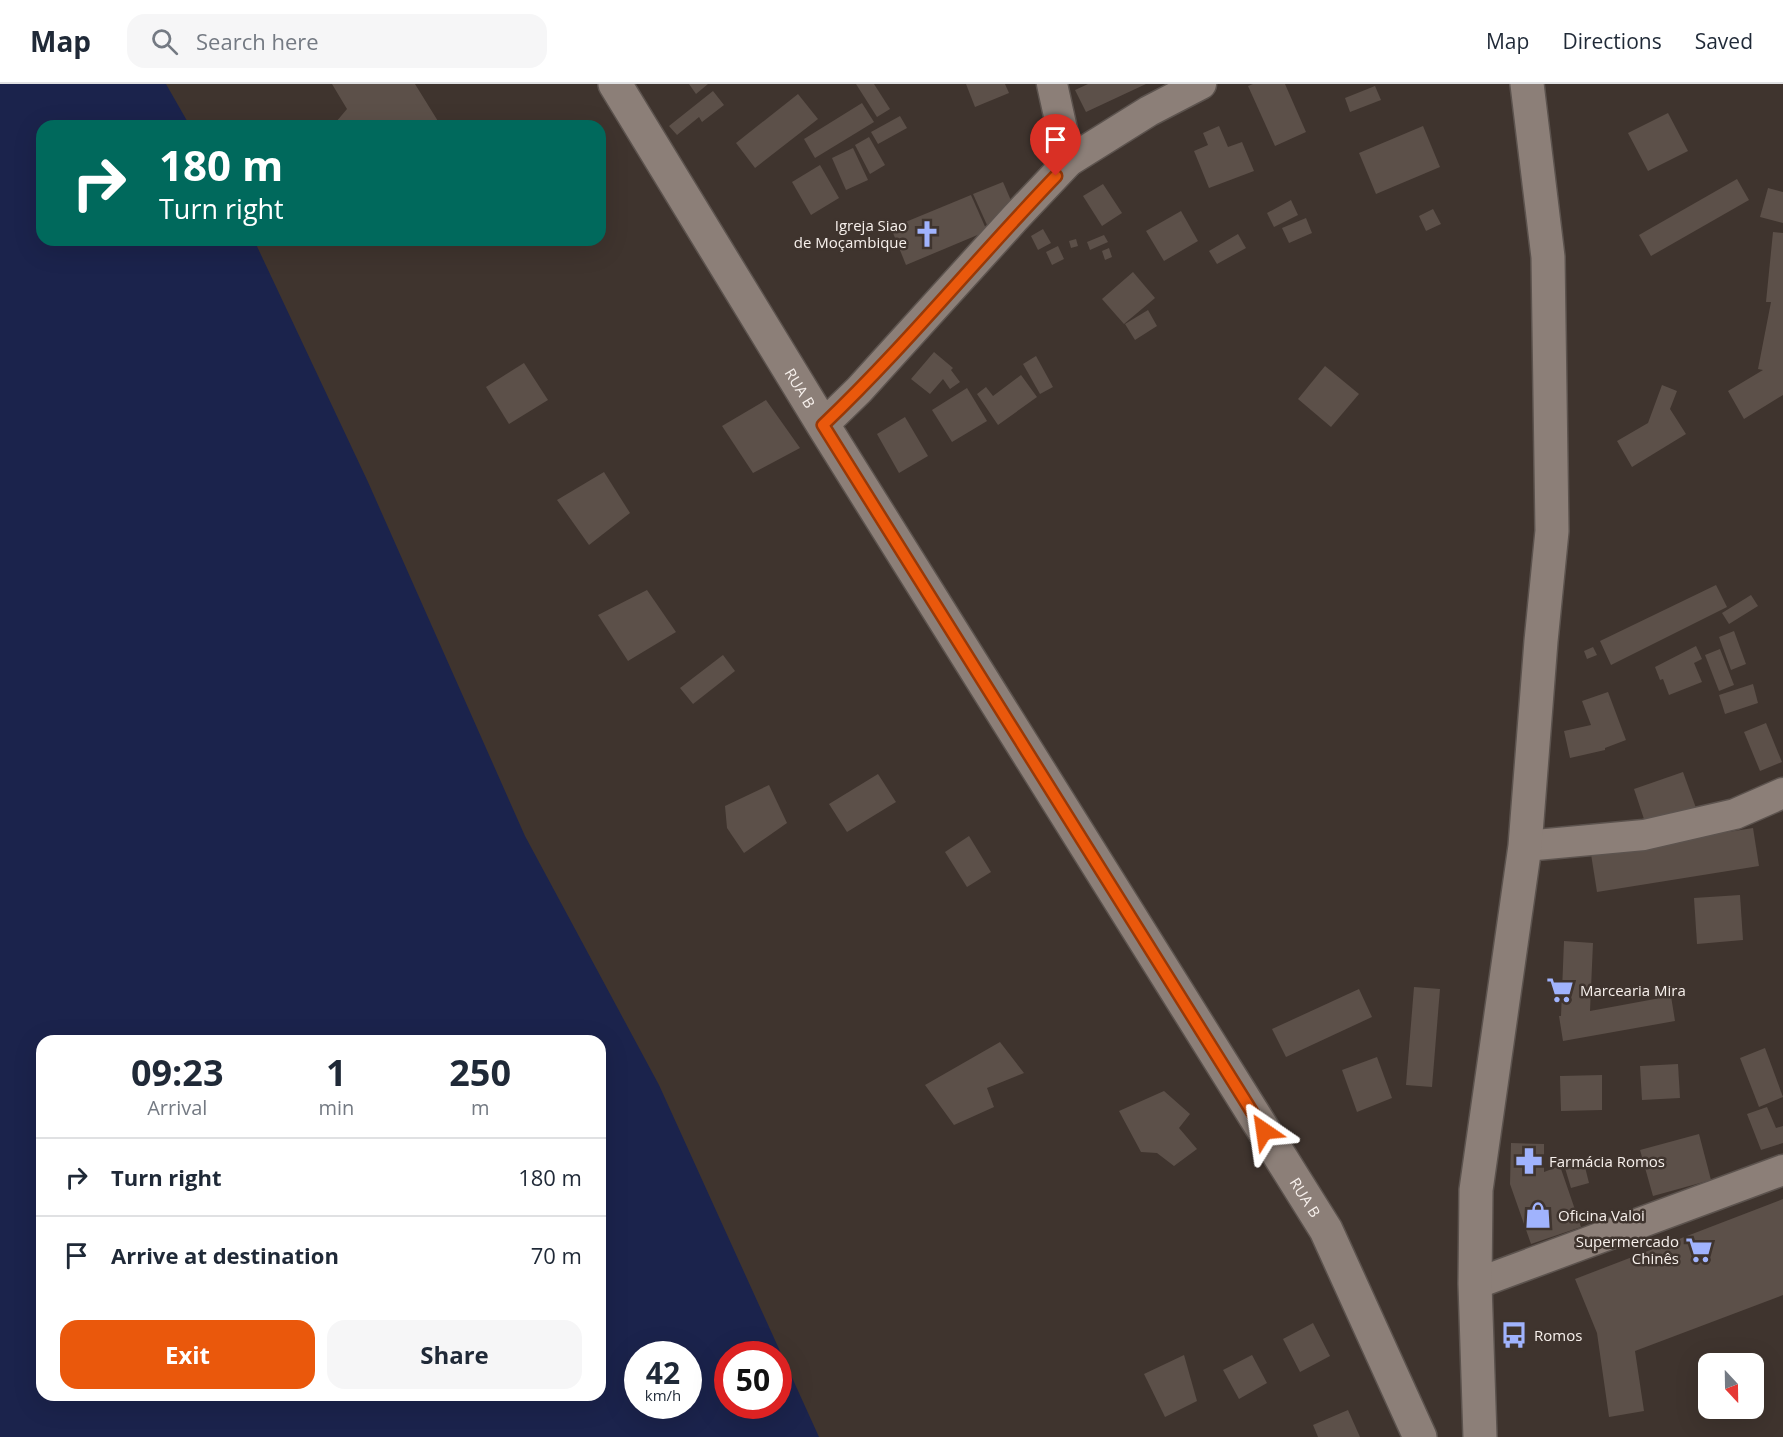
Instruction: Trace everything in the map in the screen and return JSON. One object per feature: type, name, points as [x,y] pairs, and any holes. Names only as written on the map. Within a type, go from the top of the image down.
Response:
[{"type":"main road","name":"RUA B","points":[[615,84],[823,425],[1326,1230],[1420,1437]]},
{"type":"main road","points":[[1480,1437],[1475,1284],[1476,1190],[1525,846],[1552,531],[1548,258],[1527,84]]},
{"type":"street","points":[[1052,84],[1069,161]]},
{"type":"street","points":[[823,425],[859,390],[1069,161],[1149,111],[1201,84]]},
{"type":"street","points":[[1525,846],[1644,836],[1735,814],[1783,793]]},
{"type":"street","points":[[1475,1284],[1783,1170]]},
{"type":"water","points":[[0,84],[166,84],[187,120],[36,120],[36,246],[257,246],[368,482],[525,836],[659,1085],[775,1341],[714,1341],[714,1419],[792,1419],[792,1378],[819,1437],[0,1437]]},
{"type":"building","points":[[332,84],[415,84],[437,120],[338,120],[347,109]]},
{"type":"building","points":[[689,84],[708,84],[696,94]]},
{"type":"building","points":[[856,84],[874,84],[890,109],[877,117]]},
{"type":"building","points":[[966,84],[1005,84],[1009,93],[975,107]]},
{"type":"building","points":[[1088,84],[1146,84],[1086,112],[1075,90]]},
{"type":"building","points":[[1285,84],[1306,132],[1275,146],[1248,86]]},
{"type":"building","points":[[1375,86],[1381,100],[1350,112],[1345,98]]},
{"type":"building","points":[[713,91],[724,105],[702,122],[699,117],[677,135],[669,126]]},
{"type":"building","points":[[798,94],[818,119],[755,168],[736,143]]},
{"type":"building","points":[[862,103],[874,122],[815,158],[804,139]]},
{"type":"building","points":[[1668,113],[1688,151],[1648,171],[1628,133]]},
{"type":"building","points":[[900,116],[907,128],[878,144],[871,132]]},
{"type":"building","points":[[1219,126],[1228,147],[1242,142],[1254,171],[1209,188],[1194,151],[1208,145],[1203,133]]},
{"type":"building","points":[[1423,126],[1440,167],[1376,194],[1359,153]]},
{"type":"building","points":[[869,137],[885,165],[870,174],[855,145]]},
{"type":"building","points":[[853,148],[868,180],[846,190],[832,158]]},
{"type":"building","points":[[820,165],[839,198],[811,215],[792,182]]},
{"type":"building","points":[[1737,179],[1749,200],[1651,256],[1639,235]]},
{"type":"building","points":[[1003,182],[1016,212],[987,225],[973,194]]},
{"type":"building","points":[[1103,184],[1122,213],[1102,226],[1083,196]]},
{"type":"building","points":[[1768,188],[1783,192],[1783,223],[1760,217]]},
{"type":"building","points":[[971,195],[987,231],[906,265],[891,228]]},
{"type":"building","points":[[1291,200],[1298,215],[1274,227],[1267,213]]},
{"type":"building","points":[[1433,209],[1441,224],[1426,231],[1419,216]]},
{"type":"building","points":[[1181,211],[1198,241],[1164,261],[1146,231]]},
{"type":"building","points":[[1306,218],[1312,233],[1289,243],[1282,228]]},
{"type":"building","points":[[1043,229],[1051,243],[1038,250],[1031,236]]},
{"type":"building","points":[[1773,232],[1783,233],[1783,395],[1744,419],[1728,391],[1763,370],[1758,369],[1771,302],[1766,302]]},
{"type":"building","points":[[1238,234],[1246,248],[1217,264],[1209,251]]},
{"type":"building","points":[[1104,235],[1108,242],[1090,250],[1087,242]]},
{"type":"building","points":[[1076,239],[1078,246],[1071,248],[1069,241]]},
{"type":"building","points":[[1058,246],[1064,259],[1052,265],[1046,252]]},
{"type":"building","points":[[1109,248],[1112,257],[1105,260],[1102,251]]},
{"type":"building","points":[[1133,272],[1155,298],[1124,324],[1102,299]]},
{"type":"building","points":[[1148,310],[1157,326],[1135,340],[1125,324]]},
{"type":"building","points":[[934,352],[953,368],[951,370],[960,382],[950,389],[943,379],[930,394],[911,379]]},
{"type":"building","points":[[1036,356],[1053,387],[1040,394],[1023,364]]},
{"type":"building","points":[[524,363],[548,400],[509,424],[486,387]]},
{"type":"building","points":[[1325,366],[1359,394],[1331,427],[1298,399]]},
{"type":"building","points":[[1021,375],[1037,397],[998,425],[977,394],[986,387],[993,396]]},
{"type":"building","points":[[1662,385],[1677,391],[1670,409],[1686,434],[1632,467],[1617,441],[1648,423]]},
{"type":"building","points":[[967,388],[987,421],[952,442],[932,410]]},
{"type":"building","points":[[766,400],[800,448],[753,473],[722,426]]},
{"type":"building","points":[[905,417],[928,456],[899,473],[877,434]]},
{"type":"building","points":[[604,472],[630,513],[589,545],[557,500]]},
{"type":"building","points":[[1716,585],[1727,607],[1611,665],[1600,641]]},
{"type":"building","points":[[647,590],[676,632],[628,661],[598,615]]},
{"type":"building","points":[[1751,595],[1758,606],[1729,624],[1722,613]]},
{"type":"building","points":[[1734,631],[1746,664],[1731,670],[1719,637]]},
{"type":"building","points":[[1696,646],[1702,659],[1694,663],[1702,682],[1669,695],[1655,667]]},
{"type":"building","points":[[1593,647],[1597,655],[1587,659],[1584,651]]},
{"type":"building","points":[[1720,649],[1734,685],[1719,691],[1705,655]]},
{"type":"building","points":[[723,655],[735,671],[693,704],[680,688]]},
{"type":"building","points":[[1753,684],[1758,703],[1725,714],[1719,695]]},
{"type":"building","points":[[1608,692],[1626,740],[1605,748],[1605,750],[1570,758],[1564,731],[1591,725],[1582,701]]},
{"type":"building","points":[[1766,723],[1782,762],[1760,771],[1744,732]]},
{"type":"building","points":[[1683,772],[1696,808],[1646,825],[1634,789]]},
{"type":"building","points":[[878,774],[896,802],[847,832],[829,804]]},
{"type":"building","points":[[769,785],[787,823],[744,853],[727,828],[725,806]]},
{"type":"building","points":[[1753,828],[1759,866],[1597,892],[1591,854]]},
{"type":"building","points":[[969,836],[991,872],[967,887],[945,852]]},
{"type":"building","points":[[1740,895],[1743,940],[1697,944],[1694,898]]},
{"type":"building","points":[[1564,941],[1593,943],[1590,1011],[1671,996],[1675,1021],[1563,1041],[1559,1016],[1561,1016]]},
{"type":"building","points":[[1414,987],[1440,989],[1432,1087],[1406,1085]]},
{"type":"building","points":[[1359,989],[1372,1017],[1286,1057],[1272,1029]]},
{"type":"building","points":[[1000,1042],[1024,1073],[987,1088],[994,1107],[954,1125],[925,1085]]},
{"type":"building","points":[[1765,1048],[1783,1097],[1759,1107],[1740,1058]]},
{"type":"building","points":[[1377,1057],[1392,1098],[1357,1112],[1342,1070]]},
{"type":"building","points":[[1678,1064],[1680,1098],[1642,1100],[1640,1066]]},
{"type":"building","points":[[1602,1075],[1602,1110],[1561,1111],[1560,1076]]},
{"type":"building","points":[[1164,1091],[1190,1114],[1179,1128],[1197,1149],[1174,1166],[1157,1153],[1141,1152],[1119,1111]]},
{"type":"building","points":[[1767,1107],[1776,1128],[1783,1126],[1783,1143],[1761,1150],[1747,1114]]},
{"type":"building","points":[[1699,1134],[1711,1180],[1653,1196],[1640,1150]]},
{"type":"building","points":[[1511,1143],[1544,1144],[1544,1172],[1560,1166],[1581,1227],[1531,1244],[1510,1184]]},
{"type":"building","points":[[1584,1163],[1589,1183],[1571,1188],[1565,1168]]},
{"type":"building","points":[[1783,1199],[1783,1295],[1635,1351],[1644,1411],[1609,1417],[1597,1333],[1575,1279]]},
{"type":"building","points":[[1313,1323],[1330,1356],[1300,1372],[1283,1339]]},
{"type":"building","points":[[1184,1355],[1197,1401],[1165,1417],[1144,1374]]},
{"type":"building","points":[[1252,1355],[1267,1383],[1239,1399],[1223,1370]]},
{"type":"building","points":[[1348,1410],[1360,1437],[1318,1437],[1313,1425]]},
{"type":"place","name":"Igreja Siao de Moçambique","points":[[927,234]]},
{"type":"place","name":"Marcearia Mira","points":[[1560,990]]},
{"type":"place","name":"Farmácia Romos","points":[[1529,1161]]},
{"type":"place","name":"Oficina Valoi","points":[[1538,1215]]},
{"type":"place","name":"Supermercado Chinês","points":[[1699,1250]]},
{"type":"place","name":"Romos","points":[[1514,1335]]},
{"type":"route","points":[[1056,176],[859,390],[823,425],[1264,1131]]}]
